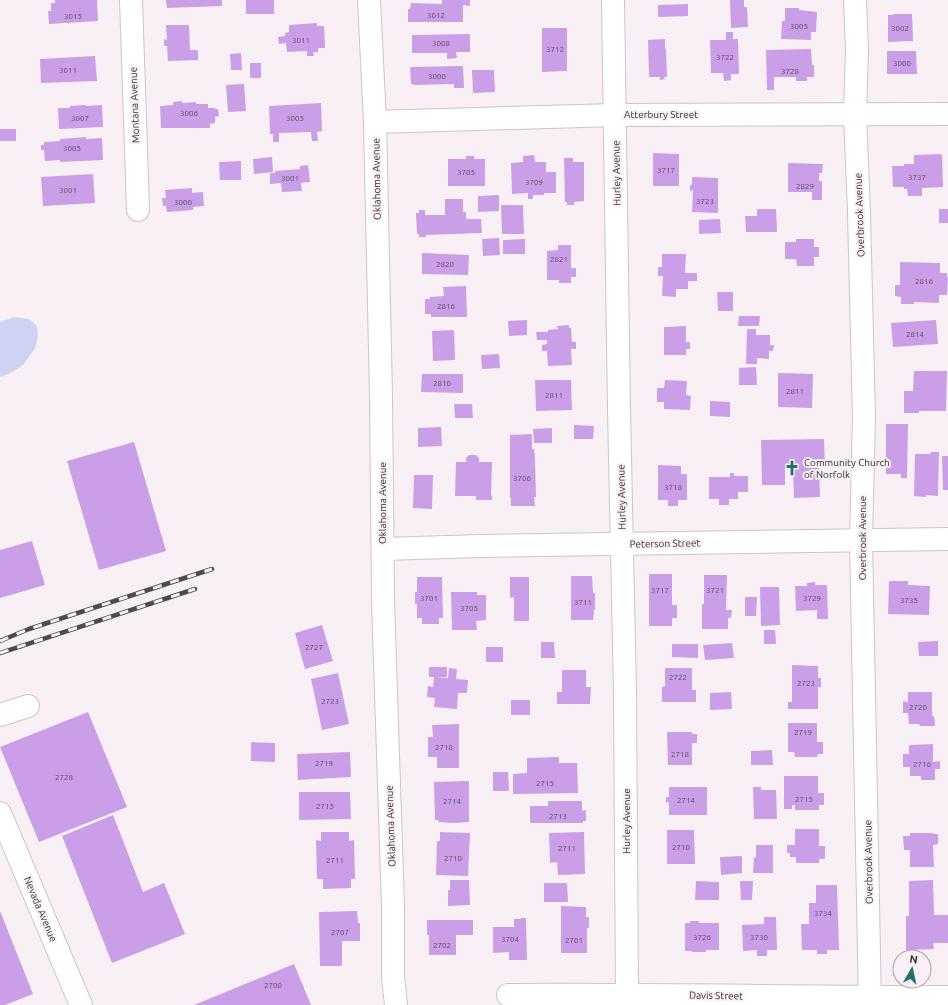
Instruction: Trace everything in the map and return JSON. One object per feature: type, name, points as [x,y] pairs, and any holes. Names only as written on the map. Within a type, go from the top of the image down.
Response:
[{"type":"street","name":"Montana Avenue","points":[[131,0],[138,210]]},
{"type":"street","name":"Oklahoma Avenue","points":[[369,0],[375,122],[384,609],[393,907],[393,977],[396,1005]]},
{"type":"street","name":"Hurley Avenue","points":[[614,0],[619,409],[625,700],[627,994]]},
{"type":"street","name":"Overbrook Avenue","points":[[855,0],[857,50],[855,114],[860,213],[864,409],[861,540],[870,1001]]},
{"type":"street","name":"Atterbury Street","points":[[375,122],[615,115],[948,114]]},
{"type":"street","name":"Peterson Street","points":[[383,549],[480,546],[948,539]]},
{"type":"street","points":[[0,715],[28,706]]},
{"type":"street","name":"Nevada Avenue","points":[[0,813],[81,1005]]},
{"type":"street","name":"Davis Street","points":[[508,995],[627,994],[870,1001],[948,997]]},
{"type":"water","points":[[14,317],[29,319],[37,326],[38,337],[35,348],[24,364],[13,372],[0,377],[0,322]]},
{"type":"building","points":[[55,0],[97,0],[98,21],[49,24],[48,11],[51,11],[51,3],[55,3]]},
{"type":"building","points":[[166,0],[222,0],[222,6],[167,8]]},
{"type":"building","points":[[246,0],[274,0],[274,14],[246,14]]},
{"type":"building","points":[[442,0],[470,0],[470,6],[463,5],[463,22],[408,22],[408,9],[410,9],[411,3],[442,4]]},
{"type":"building","points":[[730,0],[744,0],[744,7],[747,7],[748,27],[731,28]]},
{"type":"building","points":[[688,4],[688,16],[658,17],[658,5]]},
{"type":"building","points":[[785,8],[799,8],[799,10],[817,12],[816,32],[811,32],[811,40],[781,39],[782,21],[785,21]]},
{"type":"building","points":[[912,14],[913,41],[888,42],[888,15]]},
{"type":"building","points":[[317,23],[317,26],[324,26],[325,48],[318,48],[318,52],[313,52],[314,56],[307,56],[307,51],[287,52],[286,43],[279,44],[278,37],[285,36],[285,33],[289,32],[289,25]]},
{"type":"building","points":[[166,25],[189,25],[190,50],[198,50],[198,60],[168,61],[167,46],[164,46],[164,39],[167,40]]},
{"type":"building","points":[[542,28],[567,28],[567,71],[542,72]]},
{"type":"building","points":[[726,32],[733,32],[733,39],[738,39],[739,74],[731,74],[731,80],[724,81],[723,73],[711,73],[710,40],[726,40]]},
{"type":"building","points":[[470,34],[470,52],[456,52],[457,58],[447,59],[447,53],[412,53],[412,35]]},
{"type":"building","points":[[665,39],[667,77],[660,80],[660,77],[649,77],[648,40]]},
{"type":"building","points":[[811,49],[812,65],[814,65],[814,77],[807,77],[807,81],[796,81],[796,77],[774,77],[774,90],[767,90],[766,50]]},
{"type":"building","points":[[887,51],[916,51],[917,74],[887,74]]},
{"type":"building","points":[[241,53],[242,70],[231,70],[230,54]]},
{"type":"building","points":[[95,56],[97,81],[41,83],[40,59]]},
{"type":"building","points":[[250,63],[261,63],[261,78],[250,78]]},
{"type":"building","points":[[463,66],[464,88],[454,88],[454,84],[411,84],[410,67]]},
{"type":"building","points":[[472,70],[494,70],[495,92],[473,93]]},
{"type":"building","points":[[244,84],[246,111],[228,112],[226,85]]},
{"type":"building","points":[[182,101],[182,103],[196,102],[196,104],[208,104],[208,108],[218,109],[219,116],[215,117],[215,123],[210,124],[210,128],[161,128],[160,106],[173,105],[173,102]]},
{"type":"building","points":[[321,103],[322,131],[317,132],[318,141],[312,141],[311,132],[279,133],[279,142],[273,142],[273,134],[270,134],[269,106]]},
{"type":"building","points":[[102,105],[103,127],[59,129],[58,108],[70,108],[70,106]]},
{"type":"building","points":[[0,129],[16,129],[16,141],[0,141]]},
{"type":"building","points":[[86,137],[86,139],[102,138],[103,160],[60,162],[60,160],[45,161],[44,150],[41,150],[41,145],[44,145],[44,142]]},
{"type":"building","points":[[653,153],[679,154],[679,186],[653,186]]},
{"type":"building","points":[[942,154],[943,187],[922,188],[922,196],[908,196],[907,189],[904,189],[904,187],[893,187],[892,166],[914,164],[914,155]]},
{"type":"building","points":[[534,155],[535,162],[546,162],[546,172],[556,172],[556,193],[533,195],[533,199],[528,199],[528,193],[512,194],[511,163],[523,162],[523,156]]},
{"type":"building","points":[[466,156],[474,156],[474,159],[485,159],[485,186],[448,186],[448,159],[466,159]]},
{"type":"building","points":[[272,157],[273,172],[254,174],[253,159]]},
{"type":"building","points":[[564,158],[573,158],[573,162],[584,162],[584,201],[574,202],[574,205],[567,205],[567,202],[565,202]]},
{"type":"building","points":[[241,161],[241,180],[220,180],[219,162]]},
{"type":"building","points":[[788,163],[823,164],[822,173],[819,173],[819,181],[822,181],[822,200],[812,200],[812,192],[788,192]]},
{"type":"building","points":[[308,165],[310,182],[301,183],[302,191],[282,192],[281,183],[270,184],[270,173],[275,173],[275,171],[300,169],[300,166]]},
{"type":"building","points":[[93,174],[95,203],[43,206],[41,177]]},
{"type":"building","points":[[692,177],[718,178],[718,213],[692,212],[693,190],[690,191],[690,185],[692,185]]},
{"type":"building","points":[[192,188],[192,193],[203,192],[204,206],[193,207],[193,210],[167,212],[166,206],[163,206],[162,198],[166,198],[165,190]]},
{"type":"building","points":[[499,195],[499,211],[478,212],[478,196]]},
{"type":"building","points":[[445,199],[463,199],[463,212],[466,212],[466,219],[481,219],[482,233],[426,235],[426,237],[419,237],[419,234],[417,234],[416,213],[419,213],[419,210],[425,210],[425,215],[445,215]]},
{"type":"building","points":[[501,205],[523,205],[524,234],[502,234]]},
{"type":"building","points":[[757,209],[776,209],[777,232],[746,232],[745,216],[757,216]]},
{"type":"building","points":[[939,209],[948,209],[948,223],[939,223]]},
{"type":"building","points":[[720,219],[721,233],[699,234],[699,220]]},
{"type":"building","points":[[499,238],[500,255],[483,256],[482,239]]},
{"type":"building","points":[[525,239],[525,254],[503,254],[503,240]]},
{"type":"building","points":[[796,239],[814,239],[814,247],[819,247],[819,257],[814,257],[814,266],[797,266],[796,259],[785,259],[785,242],[796,242]]},
{"type":"building","points":[[558,245],[571,245],[571,268],[576,268],[576,277],[571,277],[571,283],[559,283],[559,280],[547,280],[547,251],[558,250]]},
{"type":"building","points":[[422,253],[469,255],[468,275],[422,274]]},
{"type":"building","points":[[662,254],[686,254],[685,273],[697,273],[697,281],[688,281],[688,289],[676,289],[676,297],[662,296],[663,276],[658,276],[658,267],[662,267]]},
{"type":"building","points":[[900,262],[940,263],[940,273],[947,273],[948,277],[947,295],[939,295],[939,303],[914,302],[914,304],[901,304],[901,297],[895,296],[895,285],[900,285]]},
{"type":"building","points":[[466,286],[467,317],[431,317],[431,314],[425,314],[425,299],[444,296],[443,287]]},
{"type":"building","points":[[717,292],[733,292],[733,311],[718,311]]},
{"type":"building","points":[[739,316],[760,316],[759,326],[738,326]]},
{"type":"building","points":[[527,320],[527,335],[509,336],[508,321]]},
{"type":"building","points":[[936,320],[938,344],[893,347],[891,323]]},
{"type":"building","points":[[569,325],[569,328],[571,328],[572,342],[576,342],[576,349],[571,349],[572,365],[548,366],[547,351],[542,351],[542,345],[547,344],[547,340],[537,340],[536,332],[548,332],[548,330],[558,329],[557,326]]},
{"type":"building","points":[[686,326],[686,342],[690,342],[690,349],[686,349],[686,355],[664,355],[664,327]]},
{"type":"building","points":[[747,329],[756,329],[756,335],[770,335],[770,345],[774,345],[773,351],[769,351],[769,359],[757,358],[757,364],[746,364]]},
{"type":"building","points":[[454,330],[455,360],[433,361],[432,331]]},
{"type":"building","points":[[499,354],[500,368],[482,369],[481,355]]},
{"type":"building","points":[[756,367],[757,385],[739,385],[739,368]]},
{"type":"building","points":[[914,371],[947,371],[946,411],[919,411],[919,413],[904,413],[904,391],[913,391]]},
{"type":"building","points":[[778,373],[813,374],[812,408],[778,407]]},
{"type":"building","points":[[422,374],[463,374],[463,393],[421,392]]},
{"type":"building","points":[[535,380],[571,380],[572,410],[536,411]]},
{"type":"building","points":[[665,380],[687,381],[686,395],[691,396],[690,410],[664,409],[664,402],[657,402],[657,388],[664,388]]},
{"type":"building","points":[[710,401],[730,402],[730,417],[710,416]]},
{"type":"building","points":[[454,404],[472,404],[473,418],[455,418]]},
{"type":"building","points":[[886,424],[908,424],[907,478],[901,478],[901,474],[886,474]]},
{"type":"building","points":[[574,425],[594,426],[593,439],[574,439]]},
{"type":"building","points":[[441,427],[442,446],[418,447],[418,428]]},
{"type":"building","points":[[552,428],[552,443],[534,443],[533,429]]},
{"type":"building","points":[[532,434],[532,449],[534,449],[535,458],[535,506],[511,506],[510,435]]},
{"type":"building","name":"Community Church of Norfolk","points":[[824,439],[825,468],[819,468],[820,497],[794,498],[793,469],[785,469],[785,485],[762,485],[761,440]]},
{"type":"building","points":[[134,442],[166,551],[99,570],[67,461]]},
{"type":"building","points":[[930,452],[939,452],[938,496],[914,496],[915,454],[931,454]]},
{"type":"building","points":[[469,455],[476,455],[479,458],[479,462],[492,462],[492,500],[476,500],[476,496],[455,496],[456,462],[466,462],[466,458]]},
{"type":"building","points":[[942,456],[948,456],[948,490],[943,490]]},
{"type":"building","points":[[658,465],[681,466],[681,474],[687,474],[687,500],[678,500],[678,506],[668,506],[668,500],[658,500]]},
{"type":"building","points":[[730,473],[734,473],[734,476],[748,476],[748,492],[738,492],[738,499],[729,499],[729,505],[719,505],[719,499],[709,499],[709,477],[730,477]]},
{"type":"building","points":[[414,475],[433,475],[432,509],[413,508]]},
{"type":"building","points":[[32,541],[45,585],[0,598],[0,550]]},
{"type":"building","points":[[649,574],[672,574],[672,605],[677,605],[677,618],[672,618],[672,626],[649,626]]},
{"type":"building","points":[[704,575],[727,575],[726,610],[732,610],[731,618],[728,618],[728,629],[702,629]]},
{"type":"building","points":[[571,576],[592,576],[593,593],[595,593],[595,610],[593,620],[571,620]]},
{"type":"building","points":[[417,577],[442,577],[443,618],[439,618],[439,624],[422,624],[422,618],[417,618],[415,592],[417,592]]},
{"type":"building","points":[[510,577],[529,577],[529,621],[514,621],[514,597],[510,598]]},
{"type":"building","points":[[889,581],[908,581],[908,585],[930,586],[929,615],[888,614]]},
{"type":"building","points":[[815,582],[815,585],[827,585],[828,619],[817,619],[817,610],[796,611],[795,586],[807,586],[807,583]]},
{"type":"building","points":[[760,587],[779,587],[780,625],[761,626]]},
{"type":"building","points":[[451,592],[477,592],[477,595],[486,595],[486,620],[476,621],[477,630],[452,630]]},
{"type":"building","points":[[745,597],[757,597],[756,616],[745,616]]},
{"type":"building","points":[[322,625],[333,661],[305,669],[295,633]]},
{"type":"building","points":[[764,630],[775,630],[776,644],[764,644]]},
{"type":"building","points":[[938,641],[938,656],[919,656],[918,642]]},
{"type":"building","points":[[541,642],[554,642],[555,658],[541,658]]},
{"type":"building","points":[[732,643],[734,658],[705,660],[703,645]]},
{"type":"building","points":[[672,644],[698,644],[698,658],[672,657]]},
{"type":"building","points":[[486,647],[503,647],[503,662],[486,662]]},
{"type":"building","points":[[792,665],[818,666],[818,678],[821,678],[821,687],[818,687],[818,709],[788,709],[788,702],[792,702]]},
{"type":"building","points":[[429,667],[447,667],[447,677],[436,677],[448,678],[449,668],[457,669],[456,679],[468,680],[467,693],[458,693],[457,709],[434,707],[435,698],[427,697],[428,686],[433,687],[434,677],[429,677]]},
{"type":"building","points":[[665,668],[692,668],[692,690],[696,690],[696,702],[662,702],[662,687],[665,686]]},
{"type":"building","points":[[562,670],[586,670],[586,687],[591,687],[590,704],[557,704],[557,692],[562,692]]},
{"type":"building","points":[[338,673],[349,724],[322,730],[311,679]]},
{"type":"building","points":[[731,692],[732,709],[710,710],[710,693]]},
{"type":"building","points":[[908,692],[932,692],[932,716],[934,716],[935,726],[909,724],[908,713],[903,713],[903,701],[908,702]]},
{"type":"building","points":[[511,700],[530,700],[530,715],[511,715]]},
{"type":"building","points":[[88,712],[127,807],[39,842],[0,747]]},
{"type":"building","points":[[788,723],[817,723],[817,742],[823,742],[823,754],[818,754],[817,757],[795,757],[794,752],[788,752]]},
{"type":"building","points":[[459,724],[459,768],[437,768],[437,757],[428,757],[428,737],[433,737],[432,725]]},
{"type":"building","points":[[667,732],[692,732],[692,734],[697,734],[697,743],[692,743],[692,765],[668,765]]},
{"type":"building","points":[[251,742],[275,743],[275,762],[251,761]]},
{"type":"building","points":[[933,744],[933,762],[940,761],[940,769],[935,769],[935,780],[921,780],[921,776],[910,776],[910,767],[903,767],[903,754],[909,754],[909,745]]},
{"type":"building","points":[[772,750],[773,765],[751,765],[751,751]]},
{"type":"building","points":[[350,752],[351,777],[298,780],[297,754]]},
{"type":"building","points":[[559,757],[559,763],[577,763],[578,793],[513,794],[513,774],[527,773],[527,758]]},
{"type":"building","points":[[493,772],[508,772],[509,791],[493,791]]},
{"type":"building","points":[[784,776],[818,776],[818,793],[824,793],[824,805],[819,805],[819,810],[795,810],[795,805],[792,805],[792,809],[784,809]]},
{"type":"building","points":[[469,781],[469,822],[454,823],[438,822],[439,820],[435,820],[434,782]]},
{"type":"building","points":[[669,787],[707,787],[707,815],[669,815],[669,802],[666,803],[666,797],[669,797]]},
{"type":"building","points":[[753,787],[761,787],[761,790],[776,790],[777,819],[754,819]]},
{"type":"building","points":[[299,792],[350,792],[351,819],[299,820]]},
{"type":"building","points":[[548,801],[582,801],[582,811],[586,810],[586,821],[583,821],[583,823],[530,823],[530,806],[548,806]]},
{"type":"building","points":[[113,815],[143,892],[164,883],[185,934],[112,963],[62,836]]},
{"type":"building","points":[[795,829],[819,829],[819,846],[825,846],[825,859],[819,859],[819,863],[796,863],[796,857],[790,857],[790,853],[787,853],[787,845],[795,845]]},
{"type":"building","points":[[667,830],[694,830],[695,864],[667,864]]},
{"type":"building","points":[[321,832],[349,832],[349,841],[354,840],[355,879],[351,879],[351,888],[323,889],[323,879],[317,879],[316,840],[321,841]]},
{"type":"building","points":[[440,832],[470,833],[468,876],[436,875],[437,841],[440,841]]},
{"type":"building","points":[[584,832],[585,874],[558,875],[557,862],[550,863],[549,833]]},
{"type":"building","points":[[910,833],[938,834],[938,844],[933,845],[934,867],[910,867],[910,850],[904,850],[903,836],[910,836]]},
{"type":"building","points":[[756,845],[773,845],[773,873],[753,873],[754,857],[756,858]]},
{"type":"building","points":[[742,856],[742,873],[721,875],[720,857]]},
{"type":"building","points":[[450,880],[469,880],[470,905],[448,906],[448,890],[450,890]]},
{"type":"building","points":[[933,880],[934,915],[948,915],[948,943],[933,943],[934,949],[906,949],[906,916],[909,916],[909,881]]},
{"type":"building","points":[[696,881],[719,882],[719,900],[695,900]]},
{"type":"building","points":[[740,881],[753,881],[752,900],[741,900]]},
{"type":"building","points":[[544,883],[567,883],[568,902],[544,902]]},
{"type":"building","points":[[816,885],[837,885],[839,950],[827,950],[827,954],[817,954],[817,950],[802,950],[801,924],[809,924],[809,903],[816,903]]},
{"type":"building","points":[[561,906],[586,907],[586,917],[589,917],[589,928],[587,928],[587,953],[561,953]]},
{"type":"building","points":[[0,911],[33,994],[5,1005],[0,1005]]},
{"type":"building","points":[[357,911],[358,923],[360,923],[360,941],[342,941],[342,966],[320,966],[319,912]]},
{"type":"building","points":[[764,917],[776,917],[777,950],[767,950],[767,956],[757,956],[757,950],[743,951],[742,925],[764,924]]},
{"type":"building","points":[[526,918],[527,960],[509,960],[509,952],[493,953],[493,927],[514,927],[514,919]]},
{"type":"building","points":[[427,920],[473,920],[473,935],[456,935],[456,955],[429,955]]},
{"type":"building","points":[[690,921],[699,921],[699,923],[719,923],[719,950],[706,950],[706,952],[685,951],[685,923],[690,923]]},
{"type":"building","points":[[294,964],[311,1005],[194,1005]]},
{"type":"railway","points":[[0,641],[29,629],[212,569]]},
{"type":"railway","points":[[0,653],[195,589]]},
{"type":"place","name":"Community Church of Norfolk","points":[[792,468]]}]
